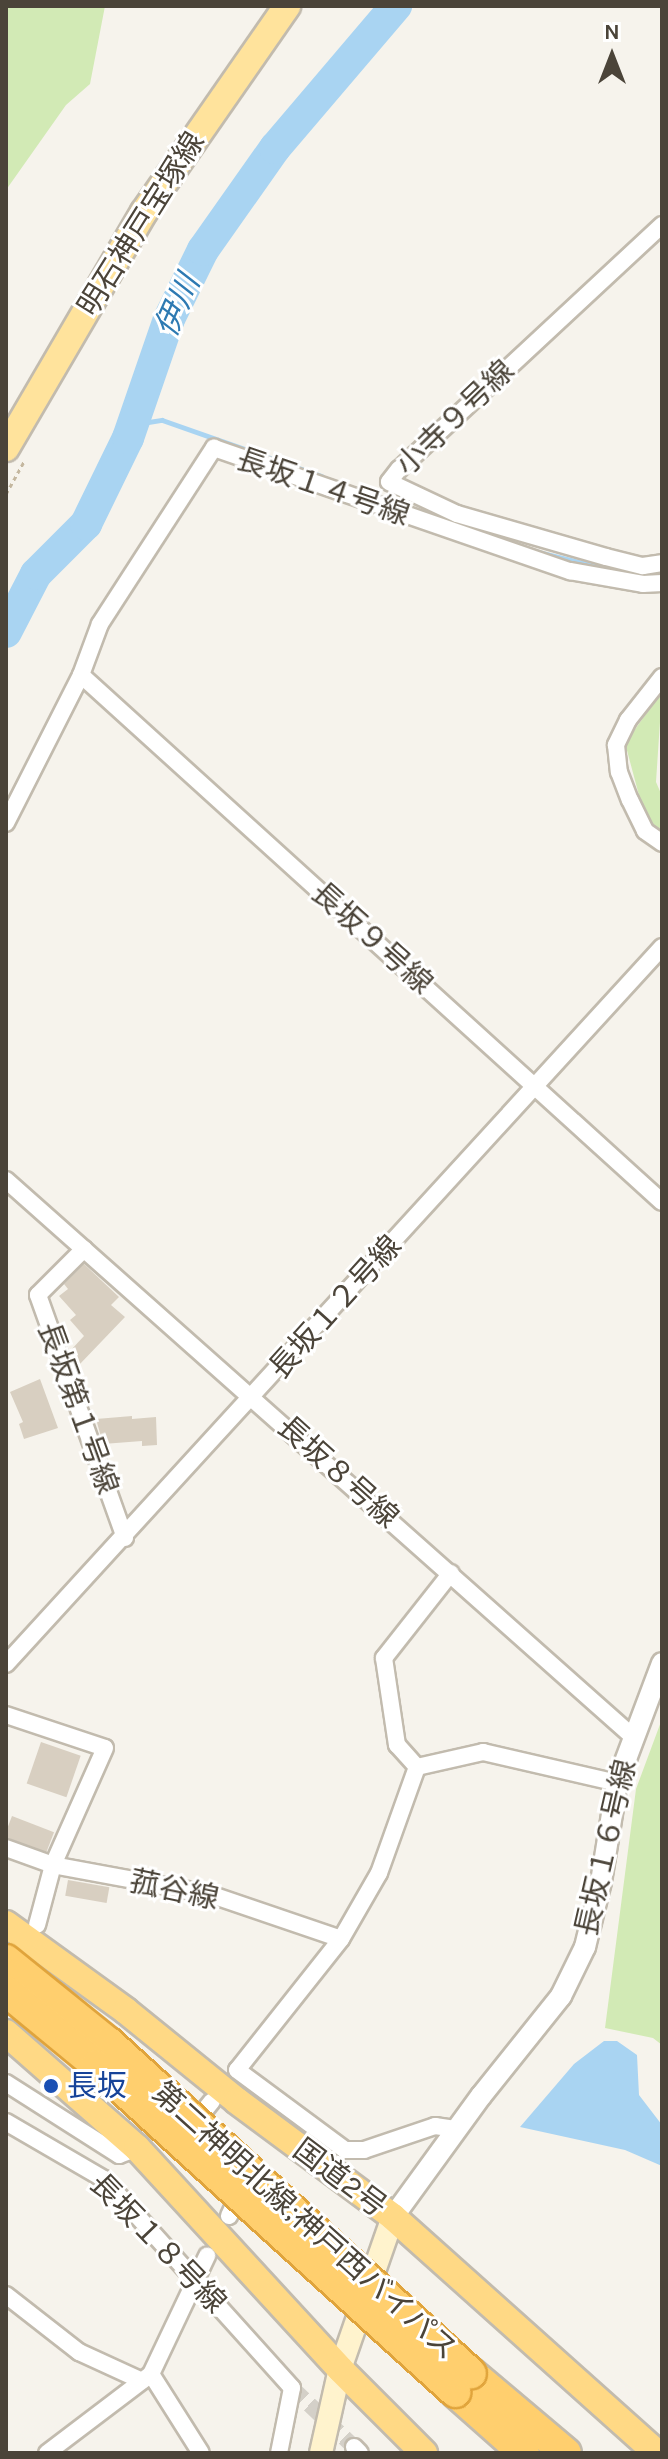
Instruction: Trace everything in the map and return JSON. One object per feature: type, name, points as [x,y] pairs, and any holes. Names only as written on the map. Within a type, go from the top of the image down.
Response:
[{"type":"highway","name":"国道2号","points":[[6,1924],[126,2011],[237,2101],[393,2217],[657,2453]]},
{"type":"highway","name":"第二神明北線;神戸西バイパス","points":[[17,1957],[463,2382],[524,2453]]},
{"type":"highway","name":"第二神明北線;神戸西バイパス","points":[[16,1993],[463,2382],[566,2453]]},
{"type":"highway","points":[[14,2030],[137,2148],[340,2369],[424,2453]]},
{"type":"main road","name":"明石神戸宝塚線","points":[[6,448],[144,212],[285,7]]},
{"type":"main road","points":[[321,2453],[340,2369],[393,2217]]},
{"type":"street","name":"小寺９号線","points":[[662,225],[399,469],[382,495],[643,566],[662,563]]},
{"type":"street","name":"長坂１４号線","points":[[6,823],[81,675],[100,624],[214,448],[382,495],[570,571],[643,584],[662,583]]},
{"type":"street","name":"長坂９号線","points":[[81,675],[662,1202]]},
{"type":"street","points":[[662,677],[628,720],[616,745],[619,772],[630,800],[645,831],[662,843]]},
{"type":"street","name":"長坂１２号線","points":[[6,1664],[125,1538],[662,947]]},
{"type":"street","name":"長坂８号線","points":[[6,1180],[254,1396],[632,1736]]},
{"type":"street","name":"長坂第１号線","points":[[84,1249],[38,1295],[125,1538]]},
{"type":"street","points":[[417,1767],[397,1745],[384,1658],[451,1573]]},
{"type":"street","name":"長坂１６号線","points":[[393,2217],[561,1996],[585,1947],[601,1882],[617,1783],[632,1736],[662,1663]]},
{"type":"street","points":[[6,1715],[105,1748],[53,1865],[37,1925]]},
{"type":"street","points":[[417,1767],[483,1752],[617,1783]]},
{"type":"street","points":[[417,1767],[379,1873],[341,1939],[237,2070],[345,2150],[364,2150],[435,2126],[457,2129]]},
{"type":"street","name":"菰谷線","points":[[6,1848],[53,1865],[209,1894],[341,1939]]},
{"type":"street","points":[[14,2030],[17,1957]]},
{"type":"street","points":[[16,1993],[132,2081],[244,2185],[229,2216]]},
{"type":"street","points":[[6,2083],[119,2155],[137,2148]]},
{"type":"street","points":[[187,2132],[212,2101]]},
{"type":"street","name":"長坂１８号線","points":[[6,2122],[104,2179],[292,2388],[279,2453]]},
{"type":"street","points":[[47,2453],[147,2378],[207,2256]]},
{"type":"street","points":[[6,2295],[79,2352],[147,2378],[201,2453]]},
{"type":"green space","points":[[6,6],[105,6],[90,84],[66,105],[6,190]]},
{"type":"green space","points":[[662,692],[656,782],[662,796],[662,834],[644,814],[625,743]]},
{"type":"green space","points":[[662,1719],[662,2045],[653,2038],[605,2028],[636,1789]]},
{"type":"water","points":[[604,2041],[617,2041],[637,2055],[639,2095],[662,2125],[662,2166],[625,2150],[520,2127],[574,2064]]},
{"type":"building","points":[[84,1264],[119,1297],[111,1305],[125,1317],[79,1365],[70,1351],[84,1336],[70,1320],[76,1315],[59,1296],[68,1289],[64,1284]]},
{"type":"building","points":[[40,1379],[58,1428],[24,1439],[19,1424],[23,1422],[10,1392]]},
{"type":"building","points":[[132,1416],[132,1419],[156,1417],[157,1445],[142,1446],[142,1441],[103,1444],[96,1419]]},
{"type":"building","points":[[41,1742],[81,1756],[66,1797],[27,1784]]},
{"type":"building","points":[[12,1816],[54,1832],[46,1853],[6,1837]]},
{"type":"building","points":[[68,1880],[109,1887],[107,1903],[65,1896]]},
{"type":"waterway","name":"伊川","points":[[6,632],[36,574],[86,524],[128,438],[169,319],[203,250],[275,148],[396,6]]},
{"type":"waterway","points":[[128,438],[142,423],[162,420],[321,476]]},
{"type":"waterway","points":[[534,551],[618,572]]},
{"type":"waterway","points":[[635,576],[662,575]]},
{"type":"tunnel","points":[[292,2388],[354,2447]]},
{"type":"place","name":"長坂","points":[[51,2086]]}]
